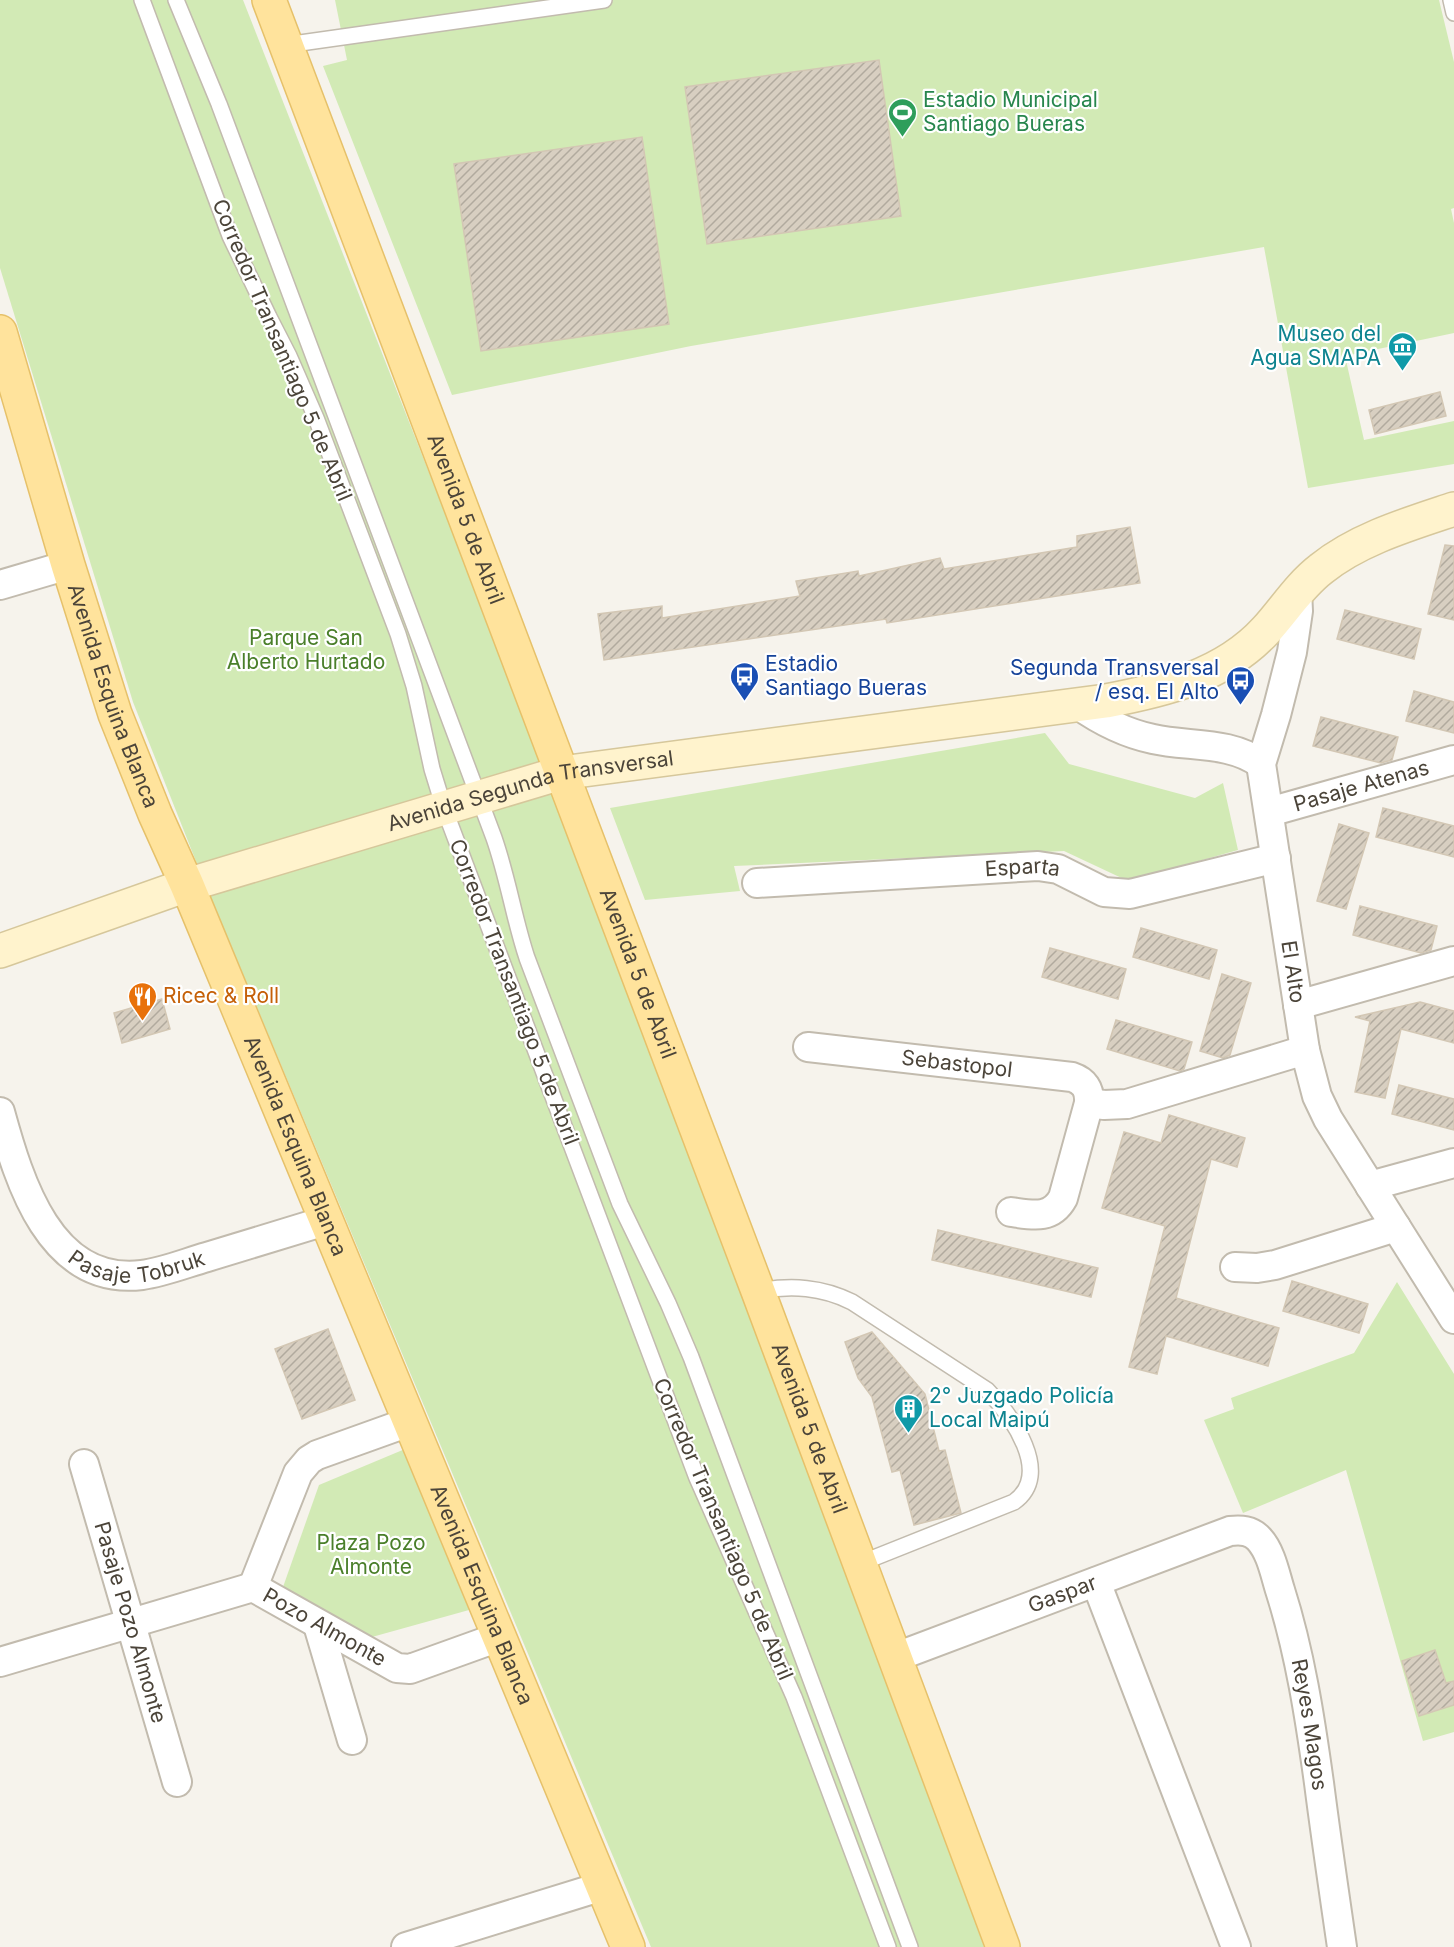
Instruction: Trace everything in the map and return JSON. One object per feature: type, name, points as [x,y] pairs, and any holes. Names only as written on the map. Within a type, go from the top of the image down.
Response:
[{"type":"main road","name":"Avenida 5 de Abril","points":[[269,0],[861,1563],[1003,1947]]},
{"type":"main road","name":"Avenida Esquina Blanca","points":[[0,332],[68,565],[115,714],[154,814],[186,885],[628,1947]]},
{"type":"main road","name":"Avenida Segunda Transversal","points":[[0,951],[79,925],[186,885],[561,773],[1134,696],[1204,674],[1227,663],[1248,648],[1266,630],[1297,591],[1320,569],[1345,552],[1454,509]]},
{"type":"street","points":[[0,585],[68,565]]},
{"type":"street","name":"El Alto","points":[[1297,591],[1297,618],[1292,652],[1276,716],[1260,764],[1305,1050],[1317,1096],[1328,1119],[1454,1319]]},
{"type":"street","points":[[1077,704],[1097,718],[1123,731],[1154,739],[1235,751],[1250,756],[1260,764]]},
{"type":"street","name":"Pasaje Atenas","points":[[1269,812],[1454,760]]},
{"type":"street","name":"Esparta","points":[[757,883],[1038,866],[1058,869],[1104,892],[1130,894],[1276,858]]},
{"type":"street","points":[[1298,1005],[1454,961]]},
{"type":"street","name":"Sebastopol","points":[[808,1047],[1072,1077],[1080,1080],[1086,1086],[1089,1103]]},
{"type":"street","points":[[1011,1212],[1045,1215],[1059,1205],[1064,1198],[1089,1103],[1127,1104],[1305,1050]]},
{"type":"street","name":"Pasaje Tobruk","points":[[0,1112],[20,1179],[38,1216],[50,1234],[64,1248],[93,1268],[110,1274],[142,1275],[325,1221]]},
{"type":"street","points":[[1370,1186],[1454,1163]]},
{"type":"street","points":[[1235,1267],[1257,1268],[1275,1265],[1396,1227]]},
{"type":"street","name":"Pozo Almonte","points":[[253,1587],[298,1473],[303,1466],[317,1455],[409,1422]]},
{"type":"street","name":"Pasaje Pozo Almonte","points":[[84,1464],[177,1782]]},
{"type":"street","name":"Gaspar","points":[[896,1657],[1230,1531]]},
{"type":"street","name":"Reyes Magos","points":[[1230,1531],[1251,1532],[1265,1548],[1292,1631],[1308,1702],[1342,1947]]},
{"type":"street","points":[[1096,1582],[1236,1947]]},
{"type":"street","name":"Pozo Almonte","points":[[0,1662],[253,1587],[391,1666],[403,1669],[499,1637]]},
{"type":"street","points":[[318,1625],[352,1740]]},
{"type":"street","points":[[406,1947],[603,1886]]},
{"type":"lane","name":"Corredor Transantiago 5 de Abril","points":[[142,0],[230,236],[268,317],[290,356],[316,418],[398,634],[414,686],[432,769],[444,808],[697,1478],[794,1697],[888,1947]]},
{"type":"lane","name":"Corredor Transantiago 5 de Abril","points":[[176,0],[219,104],[479,797],[503,865],[519,932],[531,969],[620,1204],[668,1303],[691,1358],[910,1947]]},
{"type":"lane","points":[[286,45],[604,0]]},
{"type":"lane","points":[[1451,0],[1454,13]]},
{"type":"lane","points":[[758,1290],[777,1287],[813,1288],[830,1292],[852,1302],[987,1390],[1002,1406],[1022,1438],[1030,1472],[1029,1482],[1021,1497],[1014,1502],[861,1563]]},
{"type":"green space","name":"Parque San Alberto Hurtado","points":[[0,0],[243,0],[552,785],[888,1669],[984,1947],[651,1947],[203,879],[133,702],[0,268]]},
{"type":"green space","name":"Estadio Municipal Santiago Bueras","points":[[335,0],[1439,0],[1454,62],[1454,208],[1451,209],[1454,223],[1454,333],[1345,356],[1364,440],[1454,421],[1454,464],[1308,488],[1264,247],[691,346],[452,395],[323,66],[347,60]]},
{"type":"green space","points":[[1045,733],[1069,764],[1195,798],[1223,783],[1238,850],[1128,881],[1064,851],[734,866],[740,891],[645,900],[610,808]]},
{"type":"green space","points":[[1397,1282],[1454,1374],[1454,1732],[1423,1741],[1346,1470],[1243,1513],[1204,1420],[1234,1409],[1231,1398],[1354,1353]]},
{"type":"green space","name":"Plaza Pozo Almonte","points":[[405,1449],[469,1610],[372,1637],[283,1587],[319,1485]]},
{"type":"building","points":[[879,60],[901,216],[707,244],[685,87]]},
{"type":"building","points":[[642,137],[669,324],[481,351],[454,164]]},
{"type":"building","points":[[1440,392],[1446,416],[1375,434],[1369,410]]},
{"type":"building","points":[[1130,527],[1140,583],[887,623],[886,619],[604,660],[598,614],[662,606],[662,618],[800,596],[796,581],[858,571],[859,576],[940,558],[944,569],[1077,547],[1077,536]]},
{"type":"building","points":[[1445,545],[1454,546],[1454,620],[1428,614]]},
{"type":"building","points":[[1345,610],[1421,629],[1414,659],[1337,639]]},
{"type":"building","points":[[1414,691],[1454,702],[1454,733],[1406,721]]},
{"type":"building","points":[[1321,717],[1398,737],[1392,760],[1381,763],[1313,746]]},
{"type":"building","points":[[1383,808],[1454,826],[1454,857],[1376,837]]},
{"type":"building","points":[[1339,824],[1369,833],[1346,909],[1317,901]]},
{"type":"building","points":[[1360,906],[1437,926],[1431,950],[1421,953],[1353,935]]},
{"type":"building","points":[[1141,928],[1217,950],[1209,979],[1133,957]]},
{"type":"building","points":[[1050,948],[1126,969],[1118,999],[1042,977]]},
{"type":"building","points":[[1222,974],[1251,983],[1230,1055],[1223,1058],[1200,1051]]},
{"type":"building","name":"Ricec & Roll","points":[[162,999],[170,1029],[122,1043],[114,1013]]},
{"type":"building","points":[[1420,1002],[1454,1011],[1454,1043],[1401,1029],[1385,1098],[1355,1092],[1370,1021],[1355,1017]]},
{"type":"building","points":[[1116,1020],[1192,1042],[1184,1069],[1180,1071],[1107,1049]]},
{"type":"building","points":[[1399,1085],[1454,1099],[1454,1130],[1392,1114]]},
{"type":"building","points":[[1169,1115],[1245,1138],[1237,1167],[1211,1159],[1176,1298],[1279,1328],[1268,1366],[1166,1336],[1157,1374],[1129,1367],[1165,1226],[1102,1208],[1124,1132],[1161,1143]]},
{"type":"building","points":[[938,1230],[1098,1268],[1091,1297],[932,1260]]},
{"type":"building","points":[[1292,1281],[1368,1304],[1359,1333],[1283,1311]]},
{"type":"building","points":[[328,1329],[355,1400],[302,1419],[275,1349]]},
{"type":"building","name":"2° Juzgado Policía Local Maipú","points":[[872,1332],[925,1394],[939,1451],[945,1450],[961,1513],[914,1525],[900,1470],[892,1472],[872,1397],[858,1378],[845,1342]]},
{"type":"building","points":[[1435,1650],[1446,1683],[1454,1681],[1454,1705],[1419,1716],[1402,1661]]},
{"type":"place","name":"Estadio Municipal Santiago Bueras","points":[[902,138]]},
{"type":"place","name":"Museo del Agua SMAPA","points":[[1402,372]]},
{"type":"place","name":"Estadio Santiago Bueras","points":[[744,702]]},
{"type":"place","name":"Segunda Transversal / esq. El Alto","points":[[1240,706]]},
{"type":"place","name":"Ricec & Roll","points":[[142,1022]]},
{"type":"place","name":"2° Juzgado Policía Local Maipú","points":[[908,1434]]}]
